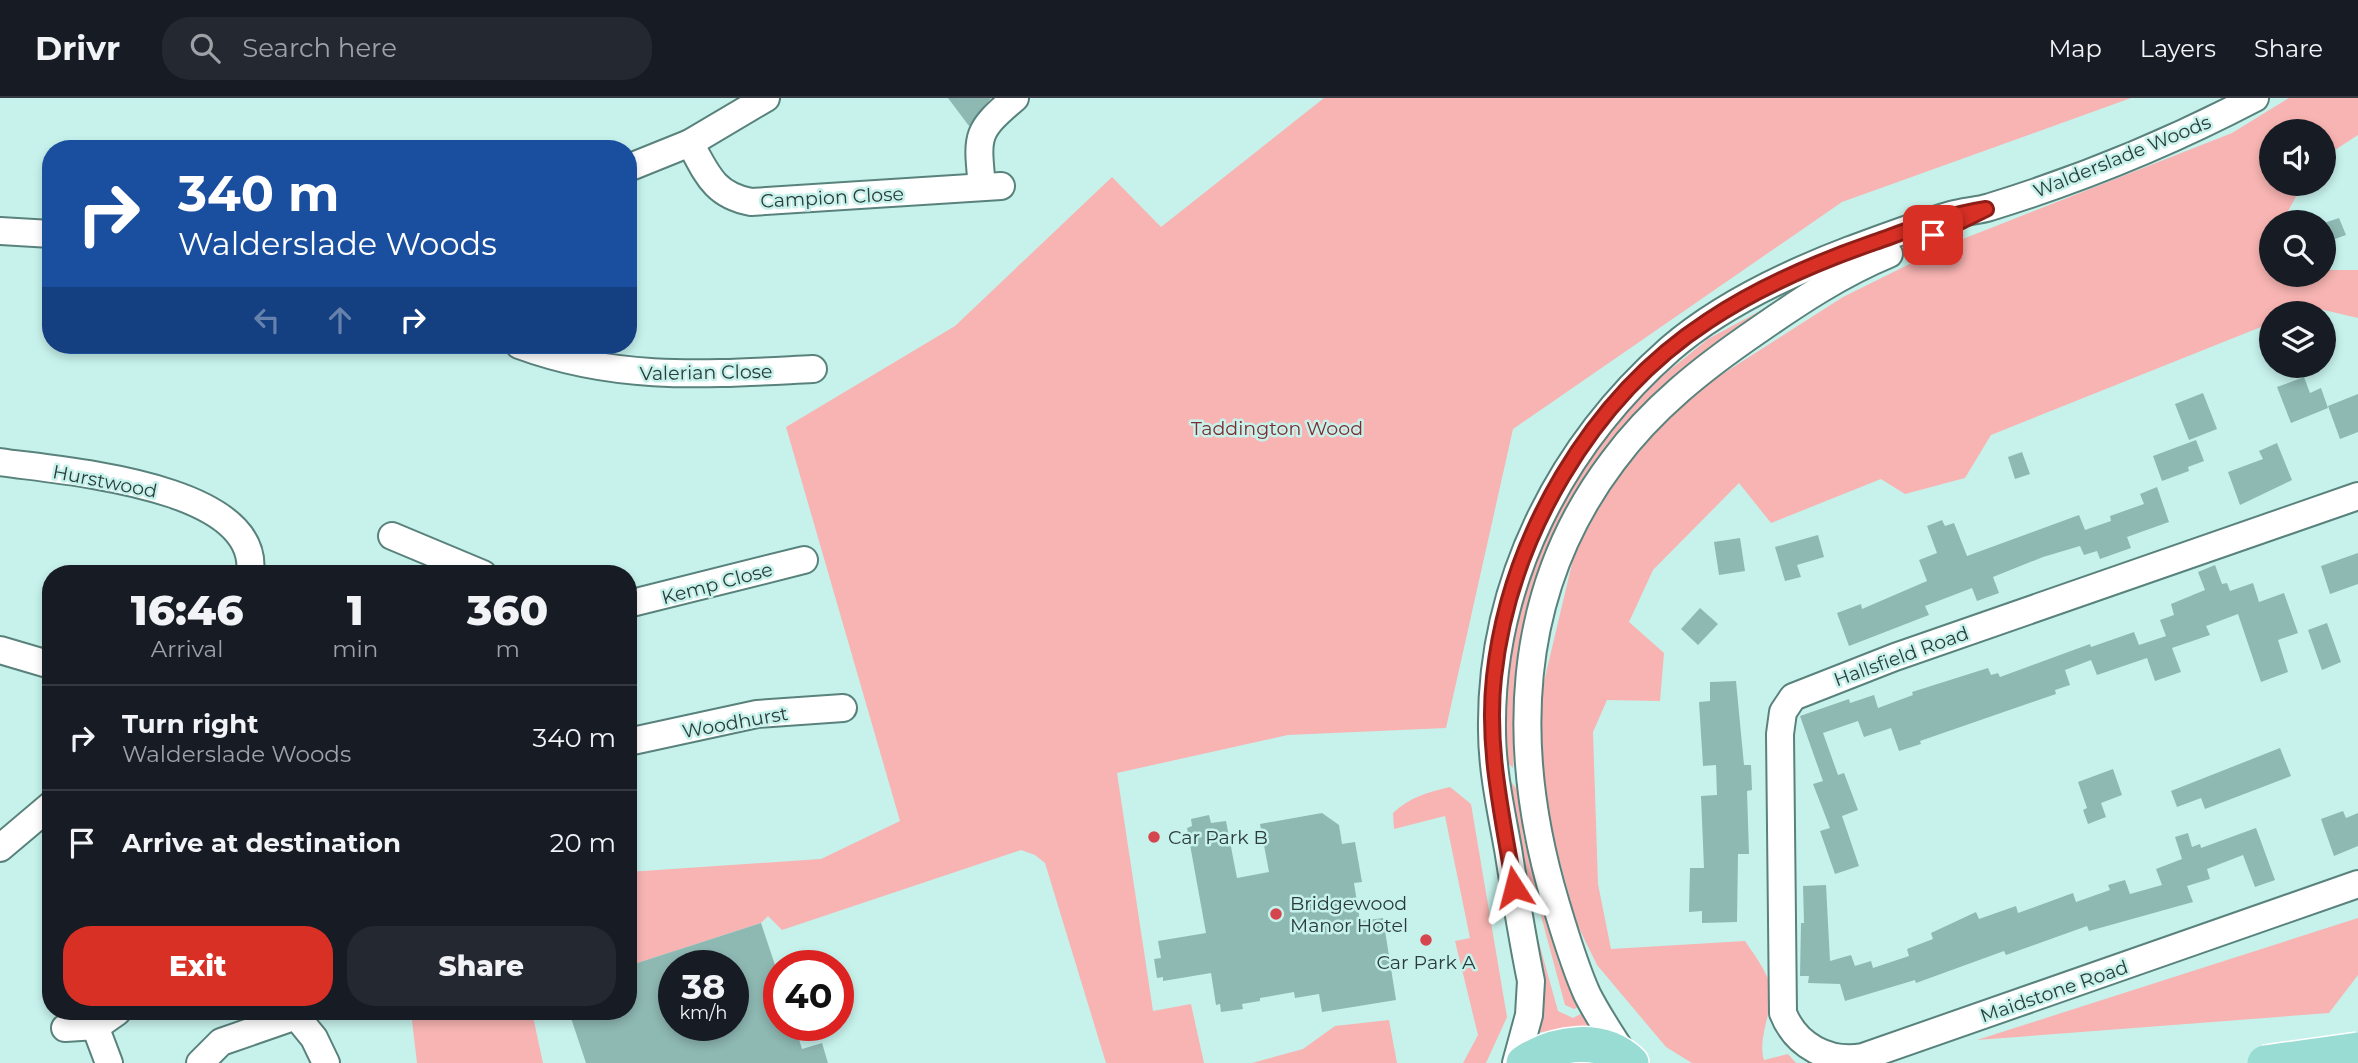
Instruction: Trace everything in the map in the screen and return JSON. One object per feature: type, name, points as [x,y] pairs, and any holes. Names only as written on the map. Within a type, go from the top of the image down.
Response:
[{"type":"main road","points":[[1524,1063],[1552,1048],[1571,1045],[1598,1047],[1628,1060]]},
{"type":"main road","points":[[2264,1063],[2358,1050]]},
{"type":"street","points":[[637,164],[690,143],[766,98]]},
{"type":"street","name":"Campion Close","points":[[690,143],[710,178],[722,192],[751,202],[992,187],[979,143],[981,131],[987,122],[1016,98]]},
{"type":"street","name":"Walderslade Woods","points":[[1628,1060],[1586,991],[1568,945],[1541,851],[1526,733],[1530,666],[1546,591],[1571,530],[1612,462],[1656,412],[1703,369],[1817,290],[1857,268],[1986,209],[2173,138],[2256,98]]},
{"type":"street","name":"Walderslade Woods","points":[[1516,1063],[1530,1015],[1531,981],[1493,761],[1492,706],[1503,619],[1537,520],[1560,479],[1607,415],[1670,349],[1706,322],[1766,287],[1847,251],[1954,214],[1986,209]]},
{"type":"street","points":[[0,231],[42,233]]},
{"type":"street","name":"Valerian Close","points":[[548,354],[576,363],[626,372],[674,375],[813,369]]},
{"type":"street","name":"Hurstwood","points":[[0,462],[145,485],[210,509],[234,526],[249,554],[250,565]]},
{"type":"street","name":"Hallsfield Road","points":[[1794,1044],[1783,1013],[1782,993],[1780,734],[1783,712],[1793,697],[1895,657],[2358,496]]},
{"type":"street","points":[[392,536],[461,565]]},
{"type":"street","name":"Kemp Close","points":[[637,602],[804,560]]},
{"type":"street","points":[[0,650],[42,662]]},
{"type":"street","name":"Woodhurst","points":[[637,741],[757,715],[843,709]]},
{"type":"street","points":[[0,848],[42,813]]},
{"type":"street","name":"Maidstone Road","points":[[1794,1044],[1838,1058],[1863,1057],[2298,920],[2358,884]]},
{"type":"street","points":[[65,1028],[95,1026],[104,1020]]},
{"type":"street","points":[[200,1063],[221,1042],[274,1020]]},
{"type":"street","points":[[301,1020],[326,1063]]},
{"type":"street","points":[[95,1026],[109,1063]]},
{"type":"green space","name":"Taddington Wood","points":[[1324,98],[2131,98],[1842,202],[1513,429],[1446,728],[1288,735],[1117,773],[1153,1011],[1191,1004],[1204,1063],[1106,1063],[1045,863],[1035,855],[1021,850],[782,930],[768,916],[761,923],[677,950],[658,950],[658,956],[637,963],[637,871],[821,859],[900,821],[786,427],[955,326],[1112,177],[1161,227]]},
{"type":"green space","points":[[2289,98],[2358,98],[2358,135],[2336,149],[2336,119],[2259,119],[2259,196],[2296,196],[2289,210],[2259,210],[2259,287],[2336,287],[2336,270],[2358,270],[2358,318],[2336,313],[2336,301],[2259,301],[2259,328],[1991,435],[1965,478],[1905,494],[1881,479],[1771,523],[1739,483],[1653,570],[1629,622],[1664,653],[1660,701],[1607,700],[1593,732],[1598,884],[1611,949],[1745,941],[1763,969],[1770,989],[1762,1050],[1764,1060],[1788,1054],[1796,1063],[1692,1063],[1666,1047],[1597,965],[1576,922],[1547,813],[1541,752],[1542,690],[1574,555],[1611,484],[1670,416],[1713,380],[1843,297],[1950,244],[2232,133]]},
{"type":"green space","points":[[1771,305],[1772,308],[1659,395],[1526,623],[1517,672],[1513,768],[1503,758],[1501,726],[1514,620],[1558,503],[1621,414],[1650,386],[1708,339]]},
{"type":"green space","points":[[1508,778],[1519,792],[1523,834],[1538,896],[1559,964],[1579,1007],[1574,1009],[1565,1005],[1540,912],[1527,906]]},
{"type":"green space","points":[[1450,787],[1471,804],[1507,1017],[1486,1063],[1463,1063],[1478,1035],[1455,941],[1470,938],[1445,816],[1394,829],[1393,813],[1399,807],[1420,796]]},
{"type":"green space","points":[[1531,914],[1558,1011],[1573,1018],[1584,1012],[1589,1029],[1572,1027],[1536,1033]]},
{"type":"green space","points":[[2358,918],[2358,975],[2329,1013],[1977,1040]]},
{"type":"green space","points":[[412,1020],[534,1020],[543,1063],[417,1063]]},
{"type":"green space","points":[[1389,1020],[1397,1063],[1252,1063],[1303,1049],[1335,1026]]},
{"type":"building","points":[[948,98],[991,98],[969,126]]},
{"type":"building","points":[[2339,218],[2346,235],[2336,239],[2336,219]]},
{"type":"building","points":[[2304,378],[2310,393],[2321,388],[2328,408],[2291,423],[2277,387]]},
{"type":"building","points":[[2203,393],[2217,429],[2189,440],[2175,404]]},
{"type":"building","points":[[2358,394],[2358,432],[2340,439],[2328,406]]},
{"type":"building","points":[[2196,440],[2204,461],[2188,467],[2189,471],[2162,481],[2153,456]]},
{"type":"building","points":[[2277,443],[2292,480],[2240,505],[2228,472],[2263,459],[2259,451]]},
{"type":"building","points":[[2022,452],[2030,474],[2015,479],[2008,457]]},
{"type":"building","points":[[2157,487],[2169,522],[2127,537],[2131,548],[2100,559],[2097,551],[2084,555],[2080,546],[2043,557],[1993,577],[1999,593],[1977,601],[1972,588],[1925,606],[1929,615],[1849,646],[1837,613],[1861,604],[1862,609],[1927,581],[1919,560],[1937,553],[1927,526],[1942,520],[1945,526],[1954,523],[1967,556],[2079,515],[2085,530],[2111,521],[2110,516],[2144,504],[2140,494]]},
{"type":"building","points":[[1818,535],[1824,557],[1797,565],[1801,577],[1785,581],[1775,547]]},
{"type":"building","points":[[1740,538],[1745,571],[1719,575],[1714,542]]},
{"type":"building","points":[[2358,553],[2358,584],[2330,594],[2321,566]]},
{"type":"building","points":[[2215,565],[2222,584],[2227,583],[2230,591],[2253,583],[2259,602],[2284,593],[2298,633],[2278,640],[2288,672],[2261,682],[2238,614],[2206,626],[2210,635],[2172,648],[2181,672],[2155,681],[2147,658],[2097,675],[2091,660],[2065,670],[2070,685],[2055,690],[2056,694],[1920,741],[1921,744],[1899,751],[1891,728],[1864,737],[1858,721],[1823,733],[1838,775],[1844,773],[1858,810],[1842,816],[1859,866],[1835,874],[1820,831],[1830,828],[1813,784],[1823,781],[1800,716],[1849,699],[1850,703],[1874,695],[1878,708],[1913,695],[1912,692],[1988,668],[1991,675],[1998,673],[2000,677],[2090,644],[2091,647],[2134,632],[2139,645],[2166,636],[2160,620],[2174,615],[2171,604],[2205,590],[2198,572]]},
{"type":"building","points":[[1700,608],[1718,624],[1698,645],[1681,629]]},
{"type":"building","points":[[2327,623],[2341,662],[2322,670],[2308,630]]},
{"type":"building","points":[[1736,681],[1744,765],[1751,765],[1752,790],[1747,791],[1749,854],[1738,854],[1737,922],[1702,923],[1702,911],[1689,912],[1690,868],[1704,868],[1701,796],[1717,795],[1716,765],[1703,766],[1699,702],[1710,701],[1710,682]]},
{"type":"building","points":[[2280,748],[2291,776],[2205,809],[2201,798],[2177,807],[2171,791]]},
{"type":"building","points":[[2113,769],[2122,795],[2101,803],[2106,817],[2088,824],[2083,810],[2087,808],[2078,782]]},
{"type":"building","points":[[2343,811],[2346,818],[2358,813],[2358,846],[2334,856],[2321,819]]},
{"type":"building","name":"Bridgewood Manor Hotel","points":[[1322,813],[1339,825],[1342,844],[1355,842],[1362,882],[1354,883],[1360,921],[1383,918],[1396,1000],[1322,1012],[1319,994],[1295,998],[1294,992],[1260,998],[1260,1001],[1242,1004],[1243,1009],[1221,1012],[1220,1004],[1216,1005],[1211,973],[1163,981],[1163,977],[1157,978],[1154,959],[1161,958],[1158,941],[1206,933],[1187,828],[1192,826],[1191,819],[1209,815],[1211,823],[1226,821],[1237,878],[1269,872],[1260,824]]},
{"type":"building","points":[[2256,828],[2275,880],[2255,887],[2243,855],[2207,869],[2210,879],[2187,886],[2193,902],[2089,931],[2087,926],[2006,955],[2004,951],[1916,983],[1915,980],[1845,1001],[1840,984],[1808,983],[1809,976],[1800,976],[1801,923],[1804,923],[1803,886],[1826,885],[1830,961],[1851,955],[1855,966],[1871,961],[1873,968],[1909,956],[1907,949],[1933,939],[1931,933],[1976,912],[1979,919],[2016,906],[2018,913],[2073,893],[2076,902],[2110,890],[2108,885],[2125,880],[2130,894],[2162,885],[2156,869],[2182,859],[2175,837],[2188,833],[2192,847],[2200,844],[2201,848]]},
{"type":"building","points":[[761,923],[770,950],[763,950],[763,1041],[800,1041],[802,1049],[822,1043],[828,1063],[586,1063],[572,1020],[637,1020],[637,963],[658,956],[658,1041],[749,1041],[749,950],[677,950]]},
{"type":"place","name":"Car Park B","points":[[1154,837]]},
{"type":"place","name":"Bridgewood Manor Hotel","points":[[1276,914]]},
{"type":"place","name":"Car Park A","points":[[1426,940]]},
{"type":"route","points":[[1514,887],[1493,761],[1494,678],[1503,619],[1513,584],[1537,520],[1560,479],[1607,415],[1637,381],[1670,349],[1706,322],[1766,287],[1847,251],[1954,214],[1986,209],[1933,235]]}]
